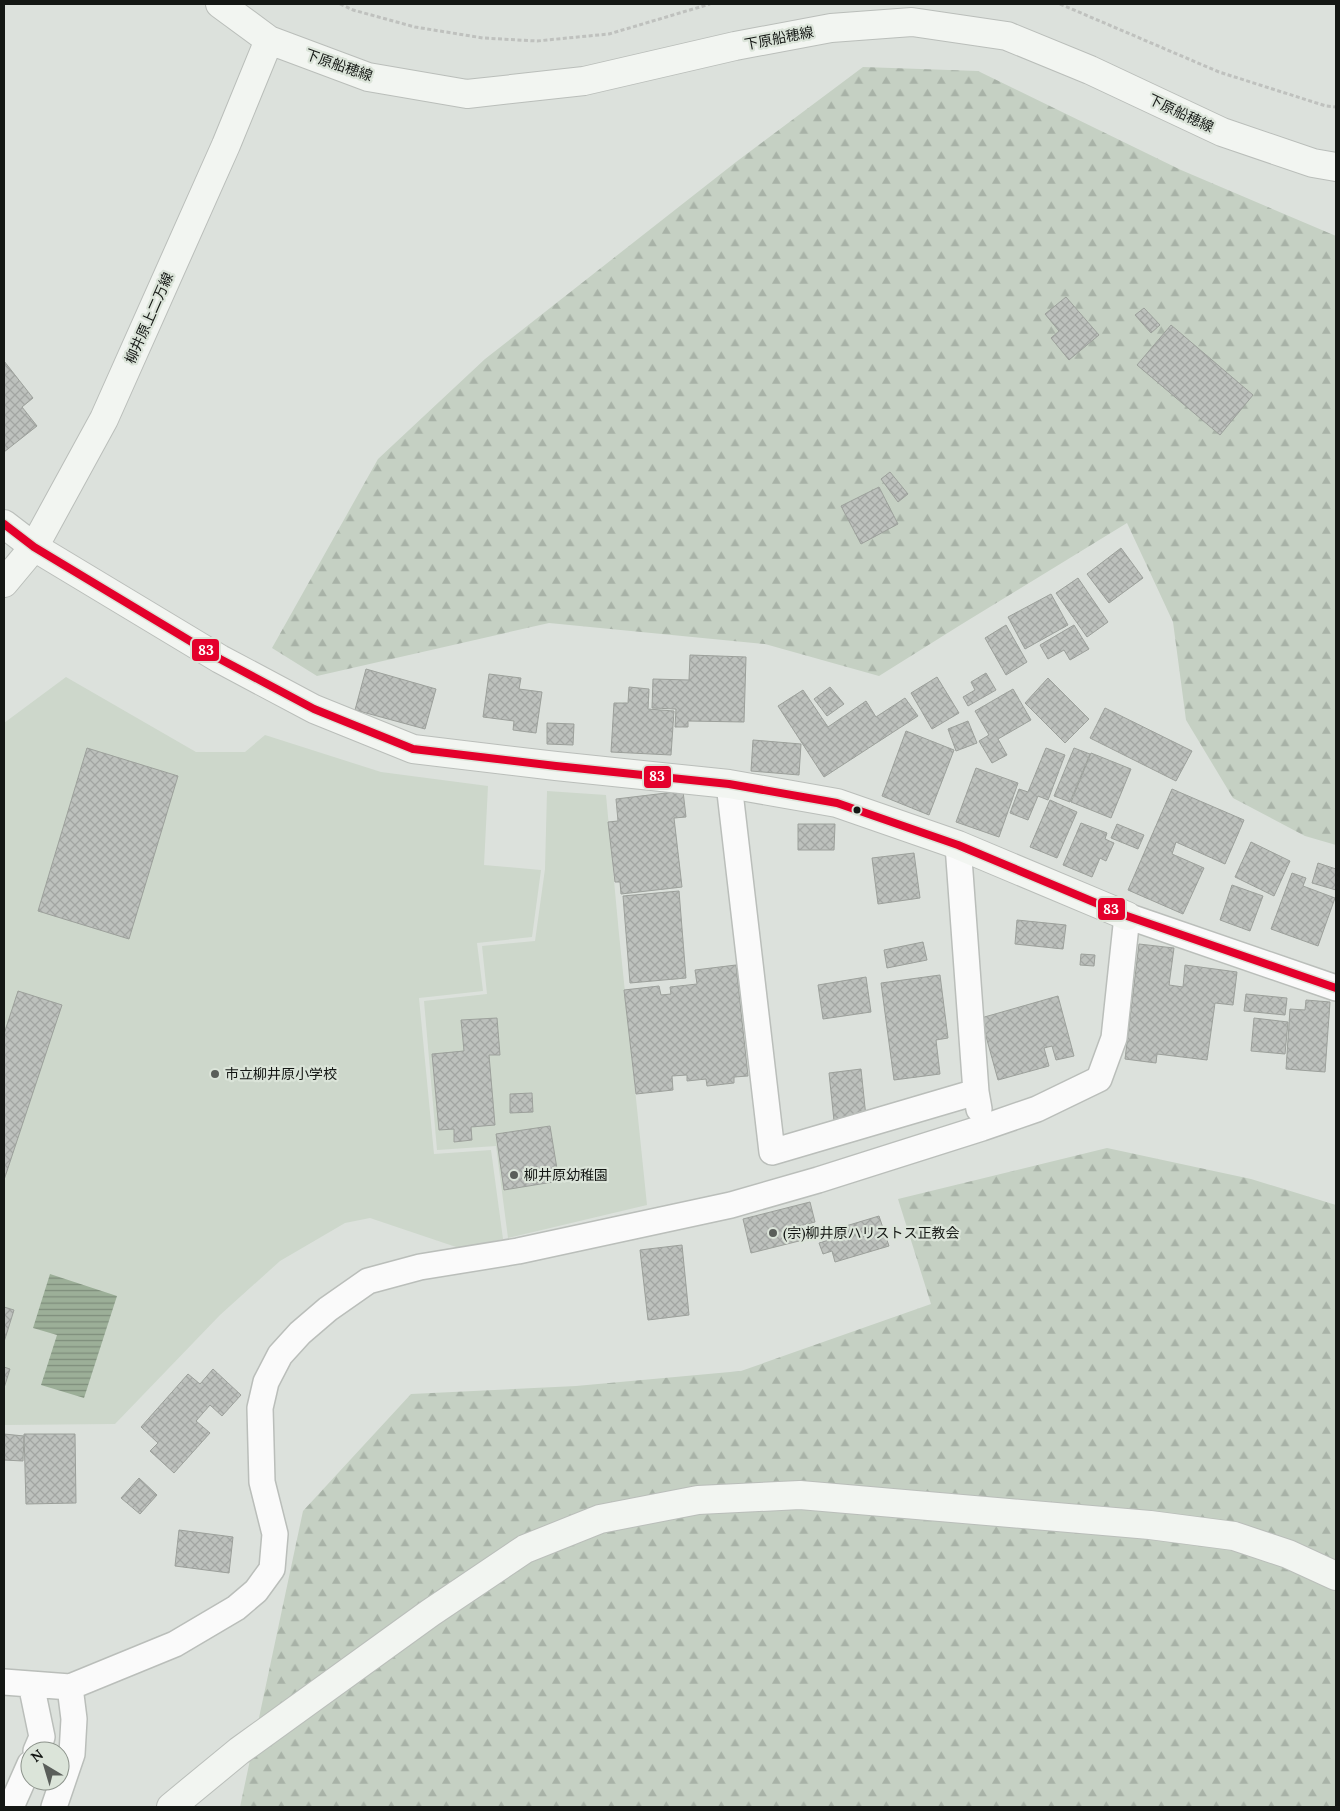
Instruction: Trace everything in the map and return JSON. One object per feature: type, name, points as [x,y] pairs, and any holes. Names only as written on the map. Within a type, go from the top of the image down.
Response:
[{"type":"street","name":"下原船穂線","points":[[220,4],[269,40],[368,77],[467,94],[584,81],[736,46],[831,28],[912,22],[1007,36],[1090,70],[1222,132],[1313,163],[1336,167]]},
{"type":"street","name":"柳井原上二万線","points":[[4,583],[34,547],[104,419],[226,144],[269,40]]},
{"type":"street","points":[[4,524],[34,547],[220,659],[314,709],[413,749],[729,784],[837,803],[958,845],[1127,916],[1336,988]]},
{"type":"street","points":[[729,784],[772,1152],[976,1092]]},
{"type":"street","points":[[958,845],[976,1092],[982,1128]]},
{"type":"street","points":[[4,1682],[70,1687],[175,1644],[236,1608],[256,1591],[272,1569],[275,1534],[262,1482],[260,1408],[266,1382],[280,1355],[300,1333],[328,1308],[368,1281],[420,1267],[518,1252],[731,1205],[818,1180],[1037,1109],[1099,1079],[1114,1038],[1127,916]]},
{"type":"street","points":[[171,1807],[174,1802],[239,1751],[430,1613],[525,1549],[600,1518],[698,1500],[800,1495],[1150,1525],[1234,1536],[1288,1554],[1336,1576]]},
{"type":"street","points":[[31,1684],[42,1737],[40,1741]]},
{"type":"street","points":[[54,1807],[72,1754],[74,1718],[70,1687]]},
{"type":"street","points":[[11,1807],[20,1787]]},
{"type":"path","points":[[340,4],[353,10],[415,27],[483,38],[537,41],[609,34],[710,4]]},
{"type":"path","points":[[1060,4],[1220,72],[1326,106],[1336,107]]},
{"type":"shaded area","name":"市立柳井原小学校","points":[[66,677],[196,752],[245,752],[265,735],[381,772],[488,786],[484,865],[541,870],[532,937],[477,943],[483,991],[419,998],[434,1154],[491,1150],[503,1239],[459,1248],[370,1218],[345,1223],[280,1261],[220,1315],[115,1424],[4,1425],[4,723]]},
{"type":"shaded area","points":[[547,791],[606,795],[647,1205],[508,1238],[496,1146],[437,1150],[424,1001],[487,994],[482,946],[535,941],[545,869]]},
{"type":"shaded area","points":[[50,1274],[117,1296],[84,1398],[41,1385],[57,1335],[33,1328]]},
{"type":"green space","points":[[863,67],[978,71],[1181,170],[1336,236],[1336,845],[1305,836],[1233,798],[1186,720],[1173,622],[1127,523],[879,676],[765,644],[549,623],[317,676],[272,648],[378,459],[485,359],[736,162]]},
{"type":"green space","points":[[1107,1148],[1251,1179],[1336,1205],[1336,1807],[240,1807],[303,1511],[411,1394],[576,1386],[741,1371],[931,1304],[898,1199]]},
{"type":"building","points":[[1066,297],[1099,335],[1069,360],[1051,338],[1059,331],[1045,314]]},
{"type":"building","points":[[1144,308],[1160,325],[1151,333],[1135,315]]},
{"type":"building","points":[[1171,325],[1253,395],[1220,435],[1137,365]]},
{"type":"building","points":[[4,361],[33,398],[22,407],[37,426],[4,452]]},
{"type":"building","points":[[890,472],[908,494],[898,502],[881,479]]},
{"type":"building","points":[[879,487],[898,524],[861,544],[841,506]]},
{"type":"building","points":[[1121,548],[1143,578],[1109,603],[1087,574]]},
{"type":"building","points":[[1078,578],[1108,622],[1087,637],[1056,593]]},
{"type":"building","points":[[1051,594],[1068,625],[1025,649],[1008,617]]},
{"type":"building","points":[[1006,625],[1027,662],[1006,675],[985,638]]},
{"type":"building","points":[[1074,625],[1089,649],[1070,660],[1064,650],[1048,659],[1040,645]]},
{"type":"building","points":[[690,655],[746,657],[744,722],[688,721],[688,727],[675,727],[676,709],[652,708],[653,679],[689,680]]},
{"type":"building","points":[[366,669],[436,689],[425,729],[355,710]]},
{"type":"building","points":[[986,673],[996,690],[968,706],[963,697],[975,690],[971,682]]},
{"type":"building","points":[[489,674],[521,678],[519,689],[542,692],[536,733],[513,730],[514,721],[483,717]]},
{"type":"building","points":[[937,677],[959,713],[932,729],[911,693]]},
{"type":"building","points":[[1048,678],[1089,719],[1065,743],[1025,703]]},
{"type":"building","points":[[629,687],[649,689],[648,709],[674,711],[671,755],[611,752],[614,703],[628,703]]},
{"type":"building","points":[[830,687],[844,704],[827,716],[814,699]]},
{"type":"building","points":[[1013,689],[1031,720],[998,739],[1007,755],[992,763],[979,741],[989,735],[975,711]]},
{"type":"building","points":[[803,690],[828,727],[866,701],[876,717],[905,698],[918,716],[824,777],[778,706]]},
{"type":"building","points":[[1105,708],[1192,751],[1176,781],[1090,738]]},
{"type":"building","points":[[968,721],[977,743],[956,751],[948,729]]},
{"type":"building","points":[[547,723],[574,724],[573,745],[547,744]]},
{"type":"building","points":[[906,731],[954,750],[929,815],[882,796]]},
{"type":"building","points":[[753,740],[801,744],[799,775],[751,771]]},
{"type":"building","points":[[87,748],[178,776],[129,939],[38,911]]},
{"type":"building","points":[[1046,748],[1065,755],[1048,800],[1038,796],[1028,820],[1010,813],[1019,789],[1028,792]]},
{"type":"building","points":[[1074,748],[1090,754],[1070,802],[1054,796]]},
{"type":"building","points":[[1091,753],[1131,769],[1111,818],[1071,802]]},
{"type":"building","points":[[976,768],[1018,783],[999,837],[956,822]]},
{"type":"building","points":[[1172,789],[1244,820],[1225,864],[1176,842],[1172,854],[1204,868],[1183,914],[1128,890]]},
{"type":"building","points":[[683,791],[686,817],[674,818],[682,887],[621,894],[620,882],[615,882],[608,822],[618,821],[616,799]]},
{"type":"building","points":[[1050,800],[1077,812],[1057,858],[1030,847]]},
{"type":"building","points":[[1081,823],[1107,833],[1105,839],[1114,843],[1106,861],[1100,858],[1092,877],[1063,865]]},
{"type":"building","points":[[798,824],[835,824],[834,850],[798,850]]},
{"type":"building","points":[[1117,824],[1144,835],[1138,849],[1111,838]]},
{"type":"building","points":[[1251,842],[1290,861],[1274,896],[1235,877]]},
{"type":"building","points":[[914,853],[920,898],[878,904],[872,858]]},
{"type":"building","points":[[1318,863],[1336,869],[1336,890],[1312,883]]},
{"type":"building","points":[[1292,873],[1306,878],[1303,886],[1335,898],[1318,946],[1271,929]]},
{"type":"building","points":[[1232,885],[1263,896],[1250,931],[1220,920]]},
{"type":"building","points":[[679,891],[686,978],[630,983],[623,896]]},
{"type":"building","points":[[1017,920],[1066,925],[1063,949],[1015,944]]},
{"type":"building","points":[[923,942],[927,960],[887,968],[884,950]]},
{"type":"building","points":[[1139,944],[1174,948],[1169,985],[1183,987],[1185,965],[1237,972],[1233,1005],[1215,1003],[1207,1060],[1157,1054],[1156,1063],[1125,1059]]},
{"type":"building","points":[[1081,954],[1095,955],[1094,966],[1080,965]]},
{"type":"building","points":[[736,965],[748,1076],[734,1077],[734,1083],[707,1086],[706,1079],[687,1081],[687,1075],[672,1076],[673,1090],[636,1094],[624,990],[659,986],[661,995],[671,994],[670,987],[697,984],[695,970]]},
{"type":"building","points":[[940,975],[948,1038],[936,1040],[940,1074],[894,1080],[881,983]]},
{"type":"building","points":[[866,977],[871,1012],[823,1019],[818,985]]},
{"type":"building","points":[[18,991],[62,1005],[4,1180],[4,1034]]},
{"type":"building","points":[[1246,994],[1287,998],[1285,1015],[1244,1011]]},
{"type":"building","points":[[1058,996],[1074,1056],[1056,1060],[1052,1046],[1044,1048],[1049,1066],[998,1080],[981,1018]]},
{"type":"building","points":[[1306,1000],[1330,1002],[1325,1072],[1286,1069],[1290,1009],[1305,1010]]},
{"type":"building","points":[[497,1018],[500,1055],[489,1055],[495,1125],[471,1127],[472,1140],[454,1142],[454,1129],[439,1130],[432,1054],[464,1051],[461,1020]]},
{"type":"building","points":[[1254,1018],[1288,1022],[1285,1054],[1251,1051]]},
{"type":"building","points":[[861,1069],[866,1117],[834,1121],[829,1073]]},
{"type":"building","points":[[532,1093],[533,1112],[510,1113],[510,1094]]},
{"type":"building","points":[[550,1126],[559,1181],[504,1190],[496,1134]]},
{"type":"building","name":"(宗)柳井原ハリストス正教会","points":[[810,1202],[815,1222],[799,1226],[803,1240],[751,1253],[743,1219]]},
{"type":"building","points":[[879,1216],[889,1246],[835,1262],[832,1251],[823,1254],[819,1243],[829,1240],[826,1232]]},
{"type":"building","points":[[682,1245],[689,1315],[648,1320],[640,1250]]},
{"type":"building","points":[[4,1307],[14,1310],[4,1342]]},
{"type":"building","points":[[4,1367],[10,1369],[4,1388]]},
{"type":"building","points":[[213,1369],[241,1395],[222,1416],[210,1405],[196,1421],[210,1433],[174,1473],[150,1451],[158,1443],[141,1427],[188,1374],[200,1384]]},
{"type":"building","points":[[4,1434],[24,1436],[23,1461],[4,1460]]},
{"type":"building","points":[[24,1434],[75,1434],[76,1503],[26,1504]]},
{"type":"building","points":[[139,1478],[157,1495],[140,1514],[121,1498]]},
{"type":"building","points":[[179,1530],[233,1537],[229,1573],[175,1566]]},
{"type":"transit line","name":"83","points":[[4,524],[34,547],[220,659],[314,709],[413,749],[729,784],[837,803],[958,845],[1127,916],[1336,988]]},
{"type":"place","name":"市立柳井原小学校","points":[[215,1074]]},
{"type":"place","name":"柳井原幼稚園","points":[[514,1175]]},
{"type":"place","name":"(宗)柳井原ハリストス正教会","points":[[773,1233]]}]
